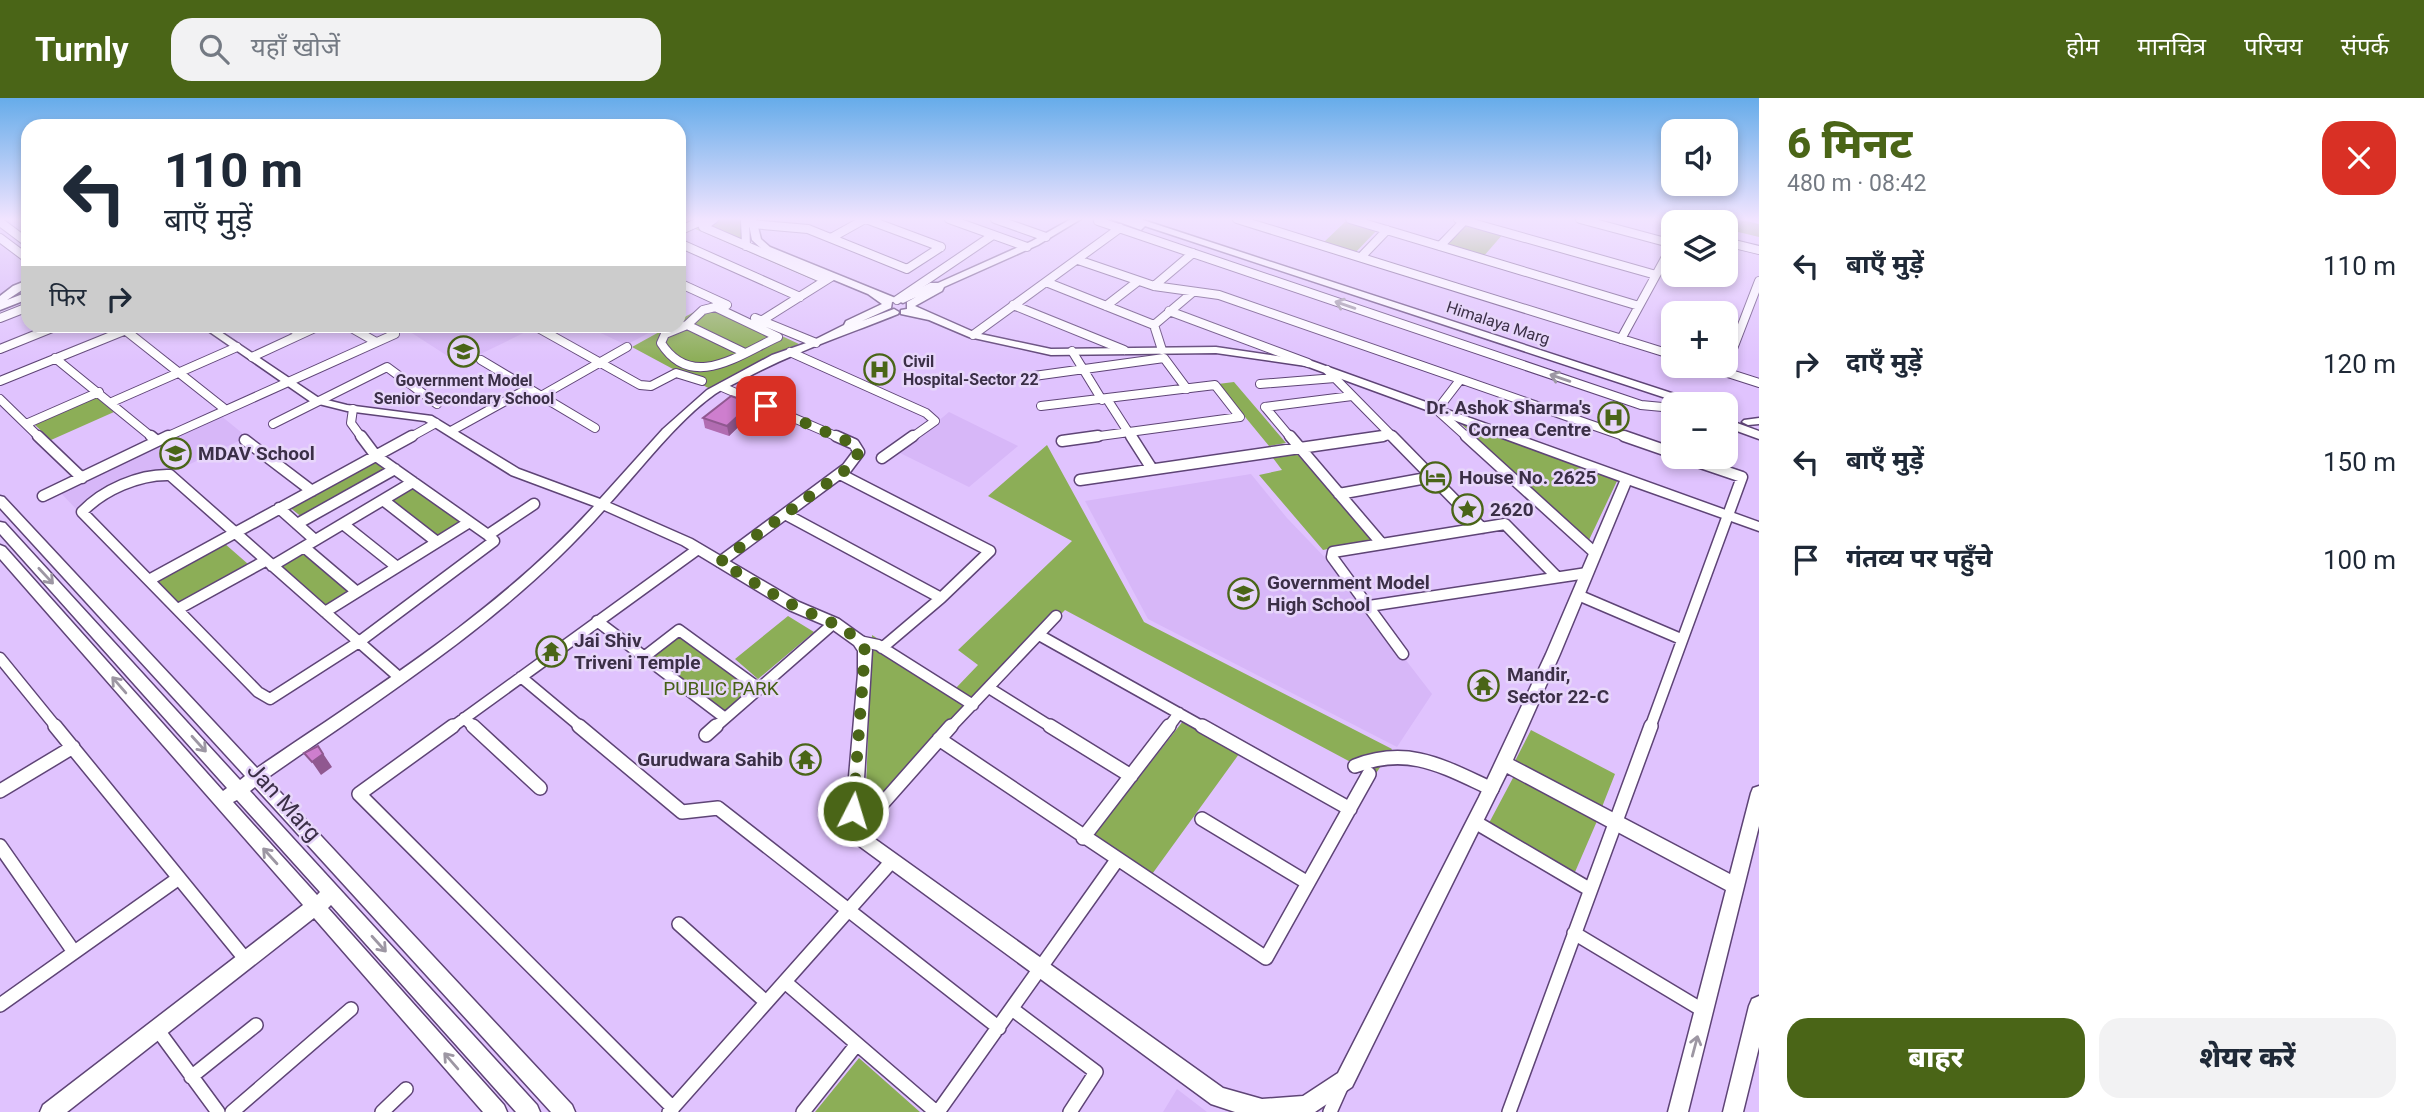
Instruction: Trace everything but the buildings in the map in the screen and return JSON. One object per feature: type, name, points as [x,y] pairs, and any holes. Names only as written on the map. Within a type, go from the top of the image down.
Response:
[{"type":"street","points":[[731,266],[800,297]]},
{"type":"street","points":[[799,266],[871,292],[973,335],[1051,352],[1216,350],[1308,363]]},
{"type":"street","points":[[805,266],[830,278]]},
{"type":"street","points":[[899,305],[951,266]]},
{"type":"street","points":[[222,801],[400,678],[506,597],[606,507],[667,432],[702,399],[731,380],[790,352],[849,327],[857,327],[933,285],[939,286],[983,266]]},
{"type":"street","points":[[973,335],[1069,266]]},
{"type":"street","points":[[1095,266],[1154,286],[1219,295],[1661,449]]},
{"type":"street","points":[[1154,286],[1178,266]]},
{"type":"street","points":[[1230,266],[1641,405],[1661,406]]},
{"type":"street","name":"Himalaya Marg","points":[[1249,266],[1661,403]]},
{"type":"street","name":"Himalaya Marg","points":[[1270,266],[1661,393]]},
{"type":"street","points":[[1391,266],[1661,351]]},
{"type":"street","points":[[1507,266],[1639,306]]},
{"type":"street","points":[[1626,266],[1656,275]]},
{"type":"street","points":[[1621,339],[1661,266]]},
{"type":"street","points":[[761,321],[830,278]]},
{"type":"street","points":[[1738,336],[1759,281]]},
{"type":"street","points":[[1045,282],[1154,325]]},
{"type":"street","points":[[1106,306],[1138,282]]},
{"type":"street","points":[[0,303],[21,286]]},
{"type":"street","points":[[686,286],[816,343]]},
{"type":"street","points":[[1154,325],[1193,292]]},
{"type":"street","points":[[0,303],[21,296]]},
{"type":"street","points":[[1013,305],[1124,350]]},
{"type":"street","points":[[667,333],[661,343],[667,355],[705,369],[778,337],[715,307],[703,310],[687,325],[743,352]]},
{"type":"street","points":[[0,318],[21,310]]},
{"type":"street","points":[[1170,311],[1331,374],[1759,527]]},
{"type":"street","points":[[1154,325],[1162,350]]},
{"type":"street","points":[[0,349],[40,333]]},
{"type":"street","points":[[0,381],[117,333]]},
{"type":"street","points":[[125,333],[226,410]]},
{"type":"street","points":[[217,333],[319,401],[353,409],[428,418],[515,472],[606,507],[698,549],[794,606],[834,624],[859,641],[882,648],[973,705]]},
{"type":"street","points":[[360,333],[376,342]]},
{"type":"street","points":[[545,333],[640,385],[651,386],[676,373],[702,381]]},
{"type":"street","points":[[252,357],[301,334]]},
{"type":"street","points":[[43,496],[157,441],[395,334]]},
{"type":"street","points":[[112,402],[237,346]]},
{"type":"street","points":[[541,396],[627,347]]},
{"type":"street","points":[[1072,351],[1152,469]]},
{"type":"street","points":[[790,352],[926,413],[935,421],[882,458]]},
{"type":"street","points":[[55,358],[157,441]]},
{"type":"street","points":[[1034,376],[1164,358],[1187,389]]},
{"type":"street","points":[[481,360],[595,428]]},
{"type":"street","points":[[273,424],[387,367],[437,404]]},
{"type":"street","points":[[1259,384],[1331,374]]},
{"type":"street","points":[[1331,374],[1482,527]]},
{"type":"street","points":[[1738,376],[1759,383]]},
{"type":"street","points":[[1437,410],[1460,380]]},
{"type":"street","points":[[1041,406],[1215,385],[1240,417],[1062,441]]},
{"type":"street","points":[[451,431],[529,388]]},
{"type":"street","points":[[720,388],[854,444],[859,452],[848,468],[720,562]]},
{"type":"street","points":[[26,424],[99,392]]},
{"type":"street","points":[[1352,396],[1265,408],[1382,544]]},
{"type":"street","points":[[0,399],[82,478]]},
{"type":"street","points":[[353,409],[351,423],[376,456],[494,541],[359,642],[270,699],[258,692],[82,512],[147,476],[160,473],[170,475],[234,534],[325,612],[359,642],[400,678]]},
{"type":"street","points":[[1437,410],[1595,554]]},
{"type":"street","points":[[149,580],[436,423]]},
{"type":"street","points":[[1752,424],[1759,437]]},
{"type":"street","points":[[1080,480],[1391,435]]},
{"type":"street","points":[[245,440],[312,491]]},
{"type":"street","points":[[297,524],[395,469]]},
{"type":"street","points":[[1509,1112],[1742,477],[1718,469]]},
{"type":"street","points":[[839,474],[990,551],[941,598],[882,648]]},
{"type":"street","points":[[1339,494],[1432,477]]},
{"type":"street","points":[[1330,1112],[1492,789],[1627,478]]},
{"type":"street","points":[[178,609],[304,547],[413,482]]},
{"type":"street","points":[[0,500],[565,1112]]},
{"type":"street","points":[[383,500],[437,542]]},
{"type":"street","points":[[488,535],[534,504]]},
{"type":"street","points":[[279,509],[315,540]]},
{"type":"street","points":[[785,514],[941,598]]},
{"type":"street","points":[[325,612],[468,523]]},
{"type":"street","points":[[343,524],[397,567]]},
{"type":"street","points":[[1404,654],[1331,554],[1505,524],[1557,577]]},
{"type":"street","name":"Jan Marg","points":[[0,526],[530,1112]]},
{"type":"street","points":[[304,547],[357,592]]},
{"type":"street","points":[[698,549],[359,794],[671,1110],[892,861]]},
{"type":"street","points":[[0,550],[497,1112]]},
{"type":"street","points":[[1369,606],[1587,573]]},
{"type":"street","points":[[1578,595],[1681,639]]},
{"type":"street","points":[[859,830],[939,739],[1056,616]]},
{"type":"street","points":[[597,621],[725,718]]},
{"type":"street","points":[[706,735],[834,624]]},
{"type":"street","points":[[644,657],[679,630],[760,689]]},
{"type":"street","points":[[1039,635],[1350,809]]},
{"type":"street","points":[[859,641],[865,650],[865,674],[853,811],[861,838],[1218,1097],[1264,1110],[1306,1106],[1345,1080]]},
{"type":"street","points":[[0,658],[246,960]]},
{"type":"street","points":[[521,677],[682,812],[718,808],[999,1028]]},
{"type":"street","points":[[989,688],[1130,776]]},
{"type":"street","points":[[1083,838],[1179,713]]},
{"type":"street","points":[[464,718],[540,788]]},
{"type":"street","points":[[939,739],[1083,838],[1266,958],[1369,774]]},
{"type":"street","points":[[0,791],[72,747]]},
{"type":"street","points":[[1355,766],[1373,757],[1394,754],[1420,757],[1492,789]]},
{"type":"street","points":[[1503,763],[1736,886]]},
{"type":"street","points":[[1678,1112],[1759,793]]},
{"type":"street","points":[[1202,819],[1308,883]]},
{"type":"street","points":[[1475,822],[1589,890]]},
{"type":"street","points":[[0,846],[74,953]]},
{"type":"street","points":[[785,982],[937,1112],[1117,860]]},
{"type":"street","points":[[0,1005],[178,877]]},
{"type":"street","points":[[50,1112],[333,893]]},
{"type":"street","points":[[679,924],[766,1003]]},
{"type":"street","points":[[1574,933],[1704,1011]]},
{"type":"street","points":[[1734,1112],[1759,1006]]},
{"type":"street","points":[[232,1112],[351,1009]]},
{"type":"street","points":[[1012,1009],[1096,1072],[1070,1112]]},
{"type":"street","points":[[191,1077],[256,1025]]},
{"type":"street","points":[[157,1029],[218,1112]]},
{"type":"street","points":[[803,1112],[857,1044]]},
{"type":"street","points":[[382,1112],[406,1089]]},
{"type":"shaded area","points":[[0,266],[21,266],[21,290],[0,297]]},
{"type":"shaded area","name":"Government Model Senior Secondary School","points":[[412,333],[524,333],[460,364]]},
{"type":"shaded area","points":[[601,333],[649,333],[626,345]]},
{"type":"shaded area","points":[[949,412],[1018,446],[969,487],[900,453]]},
{"type":"shaded area","name":"MDAV School","points":[[220,415],[247,437],[167,475],[161,470],[77,510],[58,490]]},
{"type":"shaded area","name":"Government Model High School","points":[[1251,474],[1287,518],[1334,567],[1432,694],[1397,747],[1148,619],[1085,501]]},
{"type":"shaded area","points":[[1177,1089],[1207,1112],[1163,1112]]},
{"type":"green space","points":[[782,266],[797,266],[821,278],[816,281]]},
{"type":"green space","points":[[711,303],[799,344],[754,365],[712,390],[632,347],[657,333],[686,333],[686,316]]},
{"type":"green space","points":[[1234,382],[1286,443],[1269,446],[1218,384]]},
{"type":"green space","points":[[96,397],[114,412],[51,440],[34,424]]},
{"type":"green space","points":[[1460,423],[1617,481],[1589,540]]},
{"type":"green space","points":[[1047,445],[1144,622],[1392,749],[1375,775],[1065,610],[865,813],[872,635],[956,688],[978,665],[958,650],[1072,541],[988,496]]},
{"type":"green space","points":[[1297,454],[1372,540],[1323,550],[1259,475],[1282,470],[1273,458]]},
{"type":"green space","points":[[376,458],[391,469],[303,518],[288,506]]},
{"type":"green space","points":[[413,486],[464,523],[438,539],[388,500]]},
{"type":"green space","points":[[224,543],[248,564],[179,603],[156,581]]},
{"type":"green space","points":[[303,550],[353,592],[320,612],[271,568]]},
{"type":"green space","points":[[788,616],[814,632],[758,679],[735,659]]},
{"type":"green space","name":"PUBLIC PARK","points":[[679,630],[760,689],[725,718],[644,657]]},
{"type":"green space","points":[[1183,721],[1239,754],[1150,877],[1091,839]]},
{"type":"green space","points":[[1531,730],[1615,774],[1602,807],[1515,761]]},
{"type":"green space","points":[[1514,776],[1597,821],[1575,872],[1489,823]]},
{"type":"green space","points":[[859,1058],[920,1112],[815,1112]]},
{"type":"place","name":"Government Model Senior Secondary School","points":[[464,351]]},
{"type":"place","name":"Civil Hospital-Sector 22","points":[[880,370]]},
{"type":"place","name":"Dr. Ashok Sharma's Cornea Centre","points":[[1614,418]]},
{"type":"place","name":"MDAV School","points":[[175,453]]},
{"type":"place","name":"House No. 2625","points":[[1436,477]]},
{"type":"place","name":"2620","points":[[1467,509]]},
{"type":"place","name":"Government Model High School","points":[[1244,593]]},
{"type":"place","name":"Jai Shiv Triveni Temple","points":[[551,651]]},
{"type":"place","name":"Mandir, Sector 22-C","points":[[1484,685]]},
{"type":"place","name":"Gurudwara Sahib","points":[[806,759]]},
{"type":"route","points":[[766,406],[854,444],[859,452],[848,468],[720,562],[794,606],[834,624],[859,641],[865,650],[853,811]]}]
